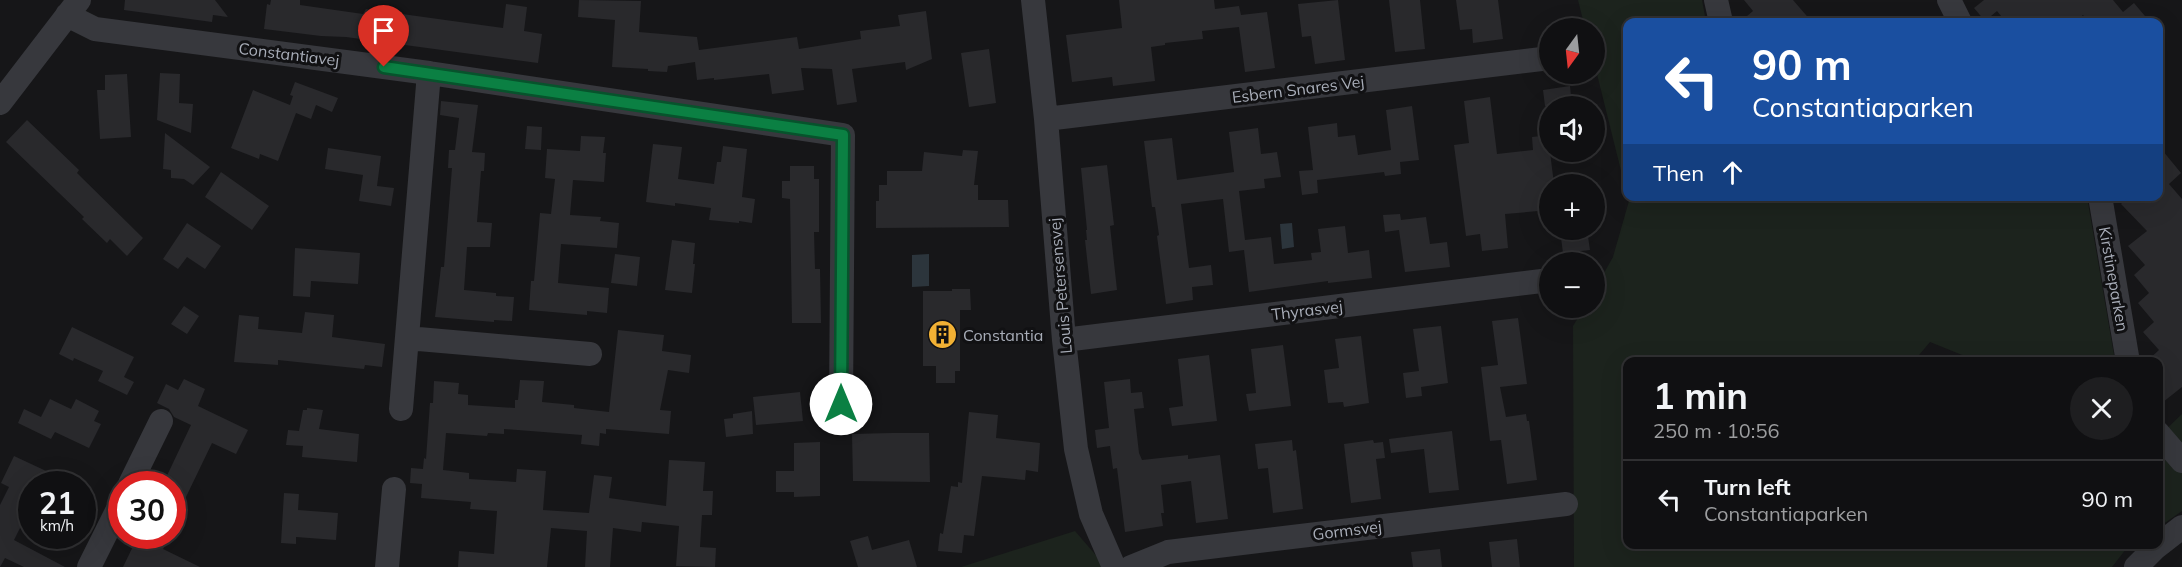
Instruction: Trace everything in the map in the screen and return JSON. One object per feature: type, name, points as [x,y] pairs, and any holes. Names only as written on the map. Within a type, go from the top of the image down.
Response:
[{"type":"street","name":"Louis Petersensvej","points":[[1032,0],[1046,119],[1064,340],[1076,449],[1091,514],[1114,567]]},
{"type":"street","points":[[1716,0],[1720,18]]},
{"type":"street","points":[[1949,0],[1958,18]]},
{"type":"street","points":[[0,103],[73,8]]},
{"type":"street","name":"Constantiavej","points":[[73,8],[95,29],[429,73],[843,135],[841,404]]},
{"type":"street","name":"Esbern Snares Vej","points":[[1046,119],[1539,59]]},
{"type":"street","points":[[401,409],[429,73]]},
{"type":"street","name":"Kirstineparken","points":[[2101,201],[2127,357]]},
{"type":"street","name":"Thyrasvej","points":[[1064,340],[1539,281]]},
{"type":"street","points":[[407,338],[591,354]]},
{"type":"street","points":[[136,471],[161,421]]},
{"type":"street","points":[[2163,439],[2182,461]]},
{"type":"street","points":[[387,567],[394,489]]},
{"type":"street","name":"Gormsvej","points":[[1131,567],[1168,552],[1566,504]]},
{"type":"street","points":[[2163,542],[2182,527]]},
{"type":"street","points":[[89,567],[108,529]]},
{"type":"street","points":[[2136,567],[2154,549]]},
{"type":"shaded area","points":[[1578,0],[1702,0],[1705,18],[1623,18],[1623,179],[1605,106],[1605,96],[1602,96],[1599,84],[1605,84],[1605,18],[1582,18]]},
{"type":"shaded area","points":[[1629,201],[2088,201],[2114,357],[1967,357],[1930,342],[1917,357],[1623,357],[1623,549],[2126,549],[2112,567],[1574,567],[1573,326],[1578,318],[1605,318],[1605,271],[1613,257]]},
{"type":"shaded area","points":[[1292,223],[1294,247],[1282,249],[1280,224]]},
{"type":"shaded area","points":[[929,254],[929,286],[912,287],[912,255]]},
{"type":"shaded area","points":[[2182,414],[2182,511],[2163,524],[2163,432]]},
{"type":"shaded area","points":[[1075,531],[1106,567],[961,567]]},
{"type":"building","points":[[125,0],[215,0],[228,17],[213,15],[212,22],[124,10]]},
{"type":"building","points":[[271,0],[300,0],[300,5],[363,14],[366,9],[503,28],[506,4],[527,7],[524,31],[542,34],[538,63],[346,37],[264,29],[267,4],[270,5]]},
{"type":"building","points":[[579,0],[641,1],[639,32],[697,37],[699,50],[797,37],[799,49],[861,39],[860,31],[900,26],[898,15],[926,11],[932,59],[906,70],[905,62],[852,69],[857,102],[837,105],[832,69],[801,68],[804,90],[772,94],[769,74],[697,80],[695,62],[668,66],[667,72],[612,67],[615,20],[578,17]]},
{"type":"building","points":[[1119,0],[1214,0],[1215,9],[1239,6],[1241,15],[1267,12],[1275,68],[1245,72],[1239,27],[1202,31],[1203,39],[1165,43],[1165,45],[1151,47],[1155,81],[1113,86],[1112,77],[1072,82],[1066,35],[1122,28]]},
{"type":"building","points":[[1338,0],[1345,60],[1315,64],[1311,36],[1302,37],[1298,4]]},
{"type":"building","points":[[1389,0],[1420,0],[1425,49],[1395,52]]},
{"type":"building","points":[[1456,0],[1498,0],[1503,39],[1473,43],[1472,29],[1460,30]]},
{"type":"building","points":[[1744,0],[1793,0],[1809,18],[1745,18],[1753,11]]},
{"type":"building","points":[[1984,0],[2113,0],[2123,12],[2134,3],[2147,18],[2086,18],[2083,15],[2079,18],[2003,18],[1997,11],[1989,18],[1982,18],[1974,8]]},
{"type":"building","points":[[989,49],[996,103],[969,107],[961,53]]},
{"type":"building","points":[[160,73],[180,74],[179,103],[193,104],[191,133],[157,120]]},
{"type":"building","points":[[127,74],[131,137],[100,139],[97,90],[105,90],[105,75]]},
{"type":"building","points":[[295,82],[338,98],[332,112],[316,105],[311,119],[296,113],[278,161],[260,154],[259,159],[231,148],[253,90],[290,105],[293,96],[290,95]]},
{"type":"building","points":[[1570,86],[1571,96],[1544,96],[1543,90]]},
{"type":"building","points":[[1490,97],[1497,154],[1533,150],[1532,137],[1539,136],[1539,162],[1551,162],[1553,174],[1539,174],[1539,211],[1505,214],[1508,248],[1482,251],[1480,234],[1466,236],[1454,145],[1469,143],[1464,101]]},
{"type":"building","points":[[441,101],[478,105],[472,152],[485,153],[484,171],[481,171],[477,222],[492,223],[490,247],[467,247],[464,290],[514,297],[512,321],[494,320],[494,322],[435,317],[441,267],[444,267],[452,168],[448,168],[449,150],[455,150],[459,118],[440,115]]},
{"type":"building","points":[[1412,106],[1419,160],[1400,162],[1401,174],[1385,176],[1384,172],[1317,180],[1318,193],[1302,195],[1299,171],[1313,170],[1308,127],[1337,123],[1338,137],[1355,135],[1358,155],[1391,150],[1386,110]]},
{"type":"building","points":[[27,120],[79,170],[77,173],[143,238],[127,256],[110,239],[107,243],[82,219],[84,217],[6,142]]},
{"type":"building","points":[[527,126],[542,127],[541,150],[525,149]]},
{"type":"building","points":[[1258,128],[1261,154],[1277,152],[1281,177],[1264,179],[1265,188],[1239,191],[1245,240],[1271,237],[1274,264],[1312,260],[1311,253],[1321,252],[1318,229],[1345,226],[1348,253],[1369,250],[1372,278],[1328,283],[1328,281],[1249,292],[1244,250],[1229,252],[1223,199],[1181,204],[1189,268],[1211,265],[1213,285],[1192,287],[1193,300],[1166,304],[1157,236],[1159,235],[1155,207],[1152,207],[1144,141],[1172,138],[1177,180],[1234,172],[1229,132]]},
{"type":"building","points":[[165,133],[210,167],[193,185],[184,179],[171,178],[171,170],[163,169]]},
{"type":"building","points":[[581,136],[605,137],[604,182],[573,180],[570,215],[601,217],[600,221],[619,223],[617,248],[561,244],[558,283],[609,288],[607,313],[587,311],[587,315],[529,310],[540,213],[551,214],[555,179],[545,178],[547,149],[580,151]]},
{"type":"building","points":[[653,144],[682,147],[678,179],[714,184],[717,162],[721,162],[723,146],[747,149],[742,197],[755,199],[752,223],[709,220],[711,208],[646,202]]},
{"type":"building","points":[[328,148],[381,156],[377,186],[394,188],[391,206],[359,201],[363,175],[325,169]]},
{"type":"building","points":[[963,150],[978,151],[974,185],[978,185],[978,200],[1008,200],[1009,227],[876,228],[876,201],[879,201],[879,185],[887,185],[887,171],[922,171],[924,152],[962,156]]},
{"type":"building","points":[[2163,151],[2181,173],[2169,184],[2182,199],[2182,387],[2163,402],[2163,357],[2151,357],[2159,350],[2143,332],[2154,322],[2138,303],[2149,293],[2134,275],[2145,265],[2128,246],[2147,231],[2121,204],[2124,201],[2163,201]]},
{"type":"building","points":[[1107,165],[1114,225],[1110,226],[1117,290],[1091,294],[1081,168]]},
{"type":"building","points":[[790,166],[814,166],[814,179],[819,179],[819,232],[814,232],[815,269],[820,269],[821,323],[792,323],[790,199],[782,198],[782,181],[790,181]]},
{"type":"building","points":[[221,172],[269,206],[252,230],[205,197]]},
{"type":"building","points":[[1400,214],[1401,220],[1426,217],[1430,244],[1447,242],[1450,267],[1405,272],[1399,230],[1385,232],[1383,215]]},
{"type":"building","points":[[187,223],[221,246],[205,269],[187,257],[178,269],[163,259]]},
{"type":"building","points":[[672,240],[695,243],[692,293],[665,290]]},
{"type":"building","points":[[1561,240],[1588,240],[1590,250],[1563,252]]},
{"type":"building","points":[[295,248],[360,253],[358,284],[311,281],[310,297],[293,296]]},
{"type":"building","points":[[615,254],[640,257],[637,286],[611,283]]},
{"type":"building","name":"Constantia","points":[[952,289],[970,289],[971,310],[960,310],[960,371],[955,371],[955,383],[936,383],[936,366],[923,366],[923,291],[952,291]]},
{"type":"building","points":[[184,306],[199,316],[187,334],[171,324]]},
{"type":"building","points":[[305,312],[334,315],[332,337],[385,344],[382,367],[365,365],[364,369],[278,360],[278,365],[234,362],[239,315],[259,317],[258,329],[302,333]]},
{"type":"building","points":[[1518,318],[1527,384],[1500,387],[1506,417],[1526,414],[1527,421],[1529,421],[1537,480],[1507,484],[1501,440],[1490,441],[1481,367],[1498,365],[1492,321]]},
{"type":"building","points":[[1441,326],[1448,383],[1421,387],[1422,396],[1406,398],[1403,373],[1419,371],[1413,329]]},
{"type":"building","points":[[72,327],[134,357],[124,377],[134,382],[127,395],[98,381],[103,371],[59,354]]},
{"type":"building","points":[[618,330],[664,335],[662,351],[691,355],[689,373],[668,370],[660,410],[671,411],[669,434],[606,429],[606,434],[600,433],[599,446],[581,444],[582,435],[504,429],[504,434],[488,433],[487,436],[446,433],[443,470],[469,473],[469,479],[516,482],[517,469],[546,471],[543,510],[589,513],[594,475],[612,477],[609,498],[666,506],[669,460],[705,462],[703,491],[713,491],[712,515],[702,515],[700,547],[716,548],[715,567],[676,566],[679,526],[642,522],[641,532],[613,528],[610,567],[585,567],[587,531],[551,528],[547,567],[458,567],[459,551],[494,554],[497,511],[470,509],[471,502],[421,498],[422,484],[410,483],[411,468],[423,469],[424,458],[426,459],[434,381],[459,383],[458,394],[468,395],[468,405],[515,408],[520,380],[544,381],[542,402],[609,412]]},
{"type":"building","points":[[1361,336],[1369,403],[1344,407],[1343,402],[1328,403],[1324,370],[1339,368],[1335,339]]},
{"type":"building","points":[[1283,345],[1291,406],[1249,411],[1246,394],[1256,393],[1251,349]]},
{"type":"building","points":[[1209,355],[1217,421],[1172,426],[1169,408],[1183,406],[1178,359]]},
{"type":"building","points":[[184,379],[205,389],[198,406],[248,430],[236,454],[212,443],[186,497],[186,471],[169,471],[191,425],[174,417],[169,409],[157,403],[166,384],[178,390]]},
{"type":"building","points":[[1130,379],[1131,393],[1142,392],[1144,408],[1134,409],[1139,453],[1142,460],[1188,455],[1188,459],[1220,455],[1228,519],[1196,523],[1191,481],[1161,485],[1163,526],[1125,532],[1117,468],[1113,469],[1110,446],[1097,448],[1095,430],[1109,428],[1104,382]]},
{"type":"building","points":[[800,392],[803,421],[756,425],[753,397]]},
{"type":"building","points":[[50,399],[71,409],[76,399],[99,411],[94,421],[101,424],[89,448],[55,432],[51,439],[18,423],[24,409],[41,417]]},
{"type":"building","points":[[307,408],[323,410],[319,429],[359,434],[357,462],[302,457],[303,446],[286,445],[288,430],[299,431],[303,410]]},
{"type":"building","points":[[752,411],[753,434],[726,437],[724,419],[733,418],[733,414]]},
{"type":"building","points":[[969,412],[998,415],[996,438],[1040,443],[1038,472],[1026,470],[1025,480],[982,476],[974,536],[964,535],[962,553],[938,551],[951,486],[958,487],[958,482],[962,483]]},
{"type":"building","points":[[1452,431],[1459,490],[1429,493],[1424,449],[1391,453],[1389,439]]},
{"type":"building","points":[[929,433],[930,482],[853,481],[852,434]]},
{"type":"building","points":[[1292,440],[1293,451],[1296,450],[1303,509],[1273,513],[1268,468],[1258,469],[1255,444]]},
{"type":"building","points":[[1373,440],[1374,443],[1383,442],[1385,458],[1376,459],[1381,499],[1351,503],[1344,444]]},
{"type":"building","points":[[820,442],[820,496],[794,497],[794,492],[776,492],[776,471],[794,471],[794,443]]},
{"type":"building","points":[[14,456],[46,471],[18,471],[18,532],[14,540],[18,542],[18,549],[31,549],[65,567],[24,567],[5,558],[0,567],[0,505],[9,487],[1,483]]},
{"type":"building","points":[[284,493],[299,494],[298,510],[338,513],[336,540],[296,537],[296,544],[281,543]]},
{"type":"building","points":[[868,536],[872,550],[909,540],[917,567],[858,567],[850,541]]},
{"type":"building","points":[[1517,539],[1520,567],[1492,567],[1489,542]]},
{"type":"building","points":[[132,549],[163,549],[200,567],[123,567]]},
{"type":"building","points":[[1440,549],[1442,567],[1413,567],[1411,552]]},
{"type":"place","name":"Constantia","points":[[942,335]]},
{"type":"route","points":[[384,67],[843,135],[841,404]]}]
